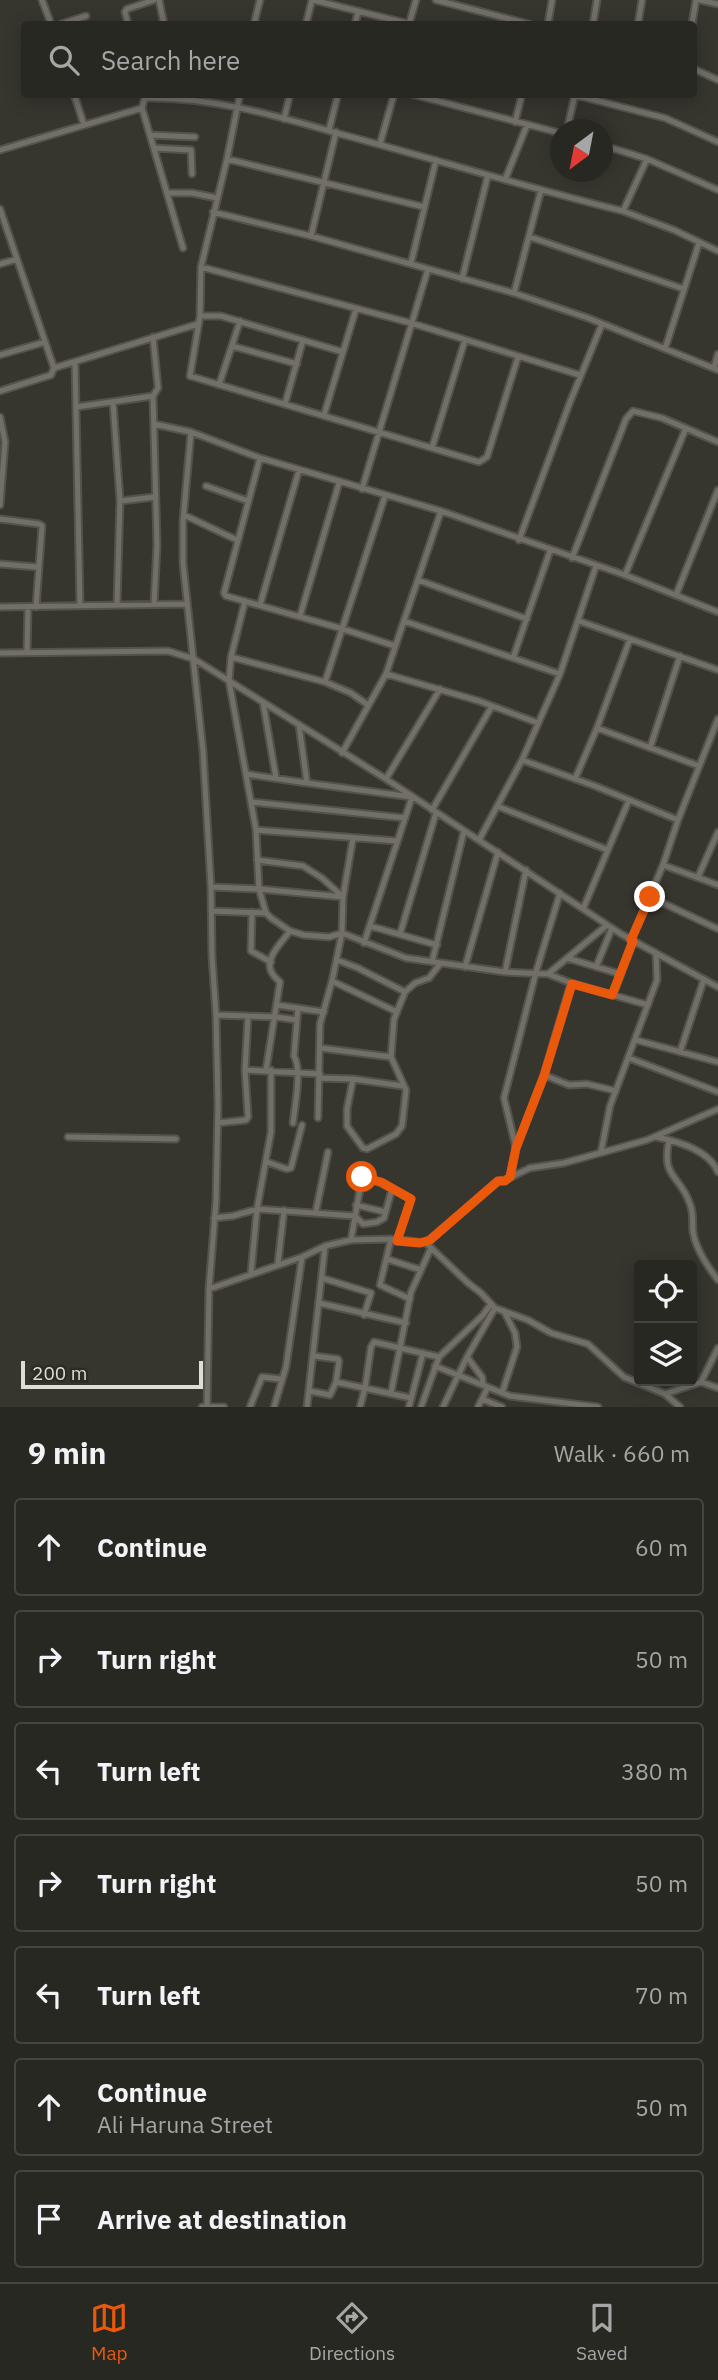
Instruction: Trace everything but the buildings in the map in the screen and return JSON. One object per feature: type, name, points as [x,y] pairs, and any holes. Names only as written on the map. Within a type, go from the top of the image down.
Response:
[{"type":"street","points":[[43,0],[50,21]]},
{"type":"street","points":[[127,21],[127,9],[154,0]]},
{"type":"street","points":[[159,0],[163,21]]},
{"type":"street","points":[[255,21],[260,0]]},
{"type":"street","points":[[307,21],[312,0],[396,21]]},
{"type":"street","points":[[410,21],[416,0]]},
{"type":"street","points":[[436,0],[517,21]]},
{"type":"street","points":[[548,21],[552,0]]},
{"type":"street","points":[[594,21],[597,0]]},
{"type":"street","points":[[638,21],[642,0]]},
{"type":"street","points":[[693,21],[698,0],[718,4]]},
{"type":"street","points":[[356,21],[358,12]]},
{"type":"street","points":[[70,21],[86,16]]},
{"type":"street","points":[[697,70],[718,80]]},
{"type":"street","points":[[75,98],[84,125]]},
{"type":"street","points":[[145,98],[142,108],[183,248]]},
{"type":"street","points":[[187,98],[237,107],[333,131],[623,211],[718,251]]},
{"type":"street","points":[[239,98],[201,267],[200,316],[190,376],[479,463],[487,457],[518,357]]},
{"type":"street","points":[[284,119],[289,98]]},
{"type":"street","points":[[311,236],[325,183],[337,98]]},
{"type":"street","points":[[380,144],[393,98]]},
{"type":"street","points":[[426,98],[550,131]]},
{"type":"street","points":[[515,122],[521,98]]},
{"type":"street","points":[[570,119],[574,98]]},
{"type":"street","points":[[587,98],[665,118],[718,142]]},
{"type":"street","points":[[0,150],[142,108]]},
{"type":"street","points":[[505,180],[527,125]]},
{"type":"street","points":[[150,135],[195,137]]},
{"type":"street","points":[[154,148],[191,150],[192,174]]},
{"type":"street","points":[[613,148],[647,159],[718,190]]},
{"type":"street","points":[[227,159],[424,207]]},
{"type":"street","points":[[623,211],[647,159]]},
{"type":"street","points":[[411,263],[436,160]]},
{"type":"street","points":[[462,279],[488,175]]},
{"type":"street","points":[[514,293],[541,190]]},
{"type":"street","points":[[169,193],[192,193],[216,198]]},
{"type":"street","points":[[0,209],[54,368],[51,375],[0,391]]},
{"type":"street","points":[[213,212],[311,236],[514,293],[716,369],[718,354]]},
{"type":"street","points":[[530,237],[684,289]]},
{"type":"street","points":[[665,349],[699,243]]},
{"type":"street","points":[[0,264],[17,259]]},
{"type":"street","points":[[201,267],[411,323],[580,375]]},
{"type":"street","points":[[362,489],[428,268]]},
{"type":"street","points":[[324,415],[356,309]]},
{"type":"street","points":[[200,316],[214,314],[343,352]]},
{"type":"street","points":[[219,385],[240,321]]},
{"type":"street","points":[[54,368],[198,324]]},
{"type":"street","points":[[519,540],[580,375],[602,324]]},
{"type":"street","points":[[153,337],[158,388],[153,396],[157,545],[154,604]]},
{"type":"street","points":[[285,404],[303,340]]},
{"type":"street","points":[[432,448],[465,340]]},
{"type":"street","points":[[0,355],[45,342]]},
{"type":"street","points":[[232,346],[297,364]]},
{"type":"street","points":[[75,362],[80,605]]},
{"type":"street","points":[[76,407],[153,396]]},
{"type":"street","points":[[113,402],[120,501],[117,604]]},
{"type":"street","points":[[572,558],[631,413],[635,410],[642,411],[718,442]]},
{"type":"street","points":[[0,417],[0,505]]},
{"type":"street","points":[[154,424],[191,432],[260,458],[339,483],[441,511],[625,575],[718,612]]},
{"type":"street","points":[[625,575],[687,428]]},
{"type":"street","points":[[191,432],[183,563],[203,751],[211,887],[218,1123],[205,1407],[224,1407]]},
{"type":"street","points":[[260,458],[223,593],[395,646]]},
{"type":"street","points":[[260,605],[299,470]]},
{"type":"street","points":[[300,616],[339,483]]},
{"type":"street","points":[[206,485],[248,500]]},
{"type":"street","points":[[676,595],[718,490]]},
{"type":"street","points":[[325,682],[385,496]]},
{"type":"street","points":[[120,501],[155,497]]},
{"type":"street","points":[[342,752],[386,674],[441,511]]},
{"type":"street","points":[[184,515],[237,540]]},
{"type":"street","points":[[0,519],[41,524],[27,652]]},
{"type":"street","points":[[513,658],[551,551]]},
{"type":"street","points":[[0,564],[37,567]]},
{"type":"street","points":[[479,840],[522,760],[560,674],[596,566]]},
{"type":"street","points":[[418,580],[527,619]]},
{"type":"street","points":[[245,601],[231,657],[229,681],[256,830],[259,889],[266,913],[290,931],[315,937],[334,937],[342,933]]},
{"type":"street","points":[[0,607],[187,604]]},
{"type":"street","points":[[404,621],[560,674]]},
{"type":"street","points":[[579,621],[718,670]]},
{"type":"street","points":[[575,779],[630,639]]},
{"type":"street","points":[[0,653],[168,651],[194,659],[386,779],[609,927],[718,987]]},
{"type":"street","points":[[650,748],[680,656]]},
{"type":"street","points":[[231,657],[325,682],[351,693],[368,705]]},
{"type":"street","points":[[386,674],[440,689],[538,723]]},
{"type":"street","points":[[386,779],[440,689]]},
{"type":"street","points":[[263,702],[276,778]]},
{"type":"street","points":[[400,934],[434,811],[492,706]]},
{"type":"street","points":[[612,995],[718,719]]},
{"type":"street","points":[[299,725],[307,783]]},
{"type":"street","points":[[597,728],[699,766]]},
{"type":"street","points":[[709,743],[716,747]]},
{"type":"street","points":[[522,760],[678,820]]},
{"type":"street","points":[[246,774],[412,797]]},
{"type":"street","points":[[364,943],[412,797]]},
{"type":"street","points":[[583,909],[629,800]]},
{"type":"street","points":[[251,802],[405,818]]},
{"type":"street","points":[[498,806],[608,850]]},
{"type":"street","points":[[256,830],[397,841]]},
{"type":"street","points":[[432,962],[464,831]]},
{"type":"street","points":[[698,877],[718,832]]},
{"type":"street","points":[[318,1118],[320,1024],[342,933],[343,897],[353,838]]},
{"type":"street","points":[[465,967],[498,852]]},
{"type":"street","points":[[257,860],[310,869],[343,897]]},
{"type":"street","points":[[663,865],[718,885]]},
{"type":"street","points":[[505,972],[526,870]]},
{"type":"street","points":[[211,887],[343,897]]},
{"type":"street","points":[[516,1148],[504,1098],[536,972],[560,893]]},
{"type":"street","points":[[650,897],[718,929]]},
{"type":"street","points":[[211,911],[266,913]]},
{"type":"street","points":[[252,912],[251,951],[271,962]]},
{"type":"street","points":[[370,926],[437,945]]},
{"type":"street","points":[[548,974],[609,927]]},
{"type":"street","points":[[596,967],[609,927]]},
{"type":"street","points":[[251,1273],[257,1209],[267,1162],[270,1130],[269,1070],[280,982],[271,972],[271,962],[274,952],[290,931]]},
{"type":"street","points":[[342,933],[406,958],[505,972],[548,974],[572,984],[648,1005]]},
{"type":"street","points":[[601,1152],[608,1114],[657,980],[656,954]]},
{"type":"street","points":[[567,958],[621,974]]},
{"type":"street","points":[[337,960],[405,992]]},
{"type":"street","points":[[353,1079],[347,1126],[365,1149],[400,1130],[406,1095],[391,1057],[394,1020],[405,992],[415,983],[429,978],[440,964]]},
{"type":"street","points":[[680,1052],[704,979]]},
{"type":"street","points":[[332,981],[397,1012]]},
{"type":"street","points":[[504,1179],[544,1076],[572,984]]},
{"type":"street","points":[[277,1005],[324,1012]]},
{"type":"street","points":[[293,1123],[298,1072],[297,1058],[294,1056],[298,1008]]},
{"type":"street","points":[[216,1015],[297,1020]]},
{"type":"street","points":[[218,1123],[247,1119],[248,1016]]},
{"type":"street","points":[[636,1040],[718,1062]]},
{"type":"street","points":[[320,1048],[391,1057]]},
{"type":"street","points":[[629,1058],[718,1091]]},
{"type":"street","points":[[246,1070],[298,1072],[404,1086]]},
{"type":"street","points":[[544,1076],[569,1085],[587,1084],[616,1091]]},
{"type":"street","points":[[391,1394],[410,1299],[428,1245],[504,1179],[530,1168],[564,1163],[655,1137],[718,1109]]},
{"type":"street","points":[[267,1162],[291,1168],[302,1125]]},
{"type":"street","points":[[68,1137],[176,1139]]},
{"type":"street","points":[[655,1137],[699,1152],[716,1165],[718,1172]]},
{"type":"street","points":[[669,1140],[667,1164],[673,1178],[685,1190],[691,1206],[698,1251],[718,1280]]},
{"type":"street","points":[[316,1212],[328,1152]]},
{"type":"street","points":[[351,1240],[362,1177],[411,1199],[387,1259],[381,1286],[410,1299]]},
{"type":"street","points":[[214,1218],[257,1209],[355,1216],[363,1224],[372,1223],[381,1220],[392,1189]]},
{"type":"street","points":[[356,1205],[385,1212]]},
{"type":"street","points":[[278,1264],[284,1210]]},
{"type":"street","points":[[209,1289],[302,1257],[325,1246],[351,1240],[394,1240],[428,1245],[493,1306],[528,1320],[551,1334],[588,1344],[624,1377],[665,1394],[680,1407]]},
{"type":"street","points":[[307,1407],[325,1246]]},
{"type":"street","points":[[274,1407],[288,1355],[302,1257]]},
{"type":"street","points":[[387,1259],[421,1270]]},
{"type":"street","points":[[322,1279],[371,1293],[364,1315]]},
{"type":"street","points":[[320,1303],[405,1323]]},
{"type":"street","points":[[443,1407],[493,1306]]},
{"type":"street","points":[[421,1407],[439,1357],[493,1306]]},
{"type":"street","points":[[502,1393],[517,1347],[515,1333],[504,1311]]},
{"type":"street","points":[[360,1407],[371,1344],[374,1342],[439,1357]]},
{"type":"street","points":[[665,1394],[701,1382],[715,1363],[718,1348]]},
{"type":"street","points":[[409,1407],[423,1353]]},
{"type":"street","points":[[310,1391],[329,1395],[336,1382],[339,1360],[314,1356]]},
{"type":"street","points":[[467,1357],[485,1385],[478,1407]]},
{"type":"street","points":[[435,1366],[510,1396],[546,1404],[598,1407]]},
{"type":"street","points":[[250,1407],[262,1377],[281,1379]]},
{"type":"street","points":[[336,1382],[411,1398]]},
{"type":"street","points":[[701,1382],[718,1388]]},
{"type":"street","points":[[482,1399],[503,1407],[510,1396]]},
{"type":"street","points":[[527,1407],[530,1399]]},
{"type":"route","points":[[362,1177],[381,1182],[411,1199],[397,1241],[420,1243],[430,1240],[498,1181],[505,1181],[510,1177],[516,1148],[544,1076],[572,984],[612,995],[633,941],[631,940],[650,897]]}]
